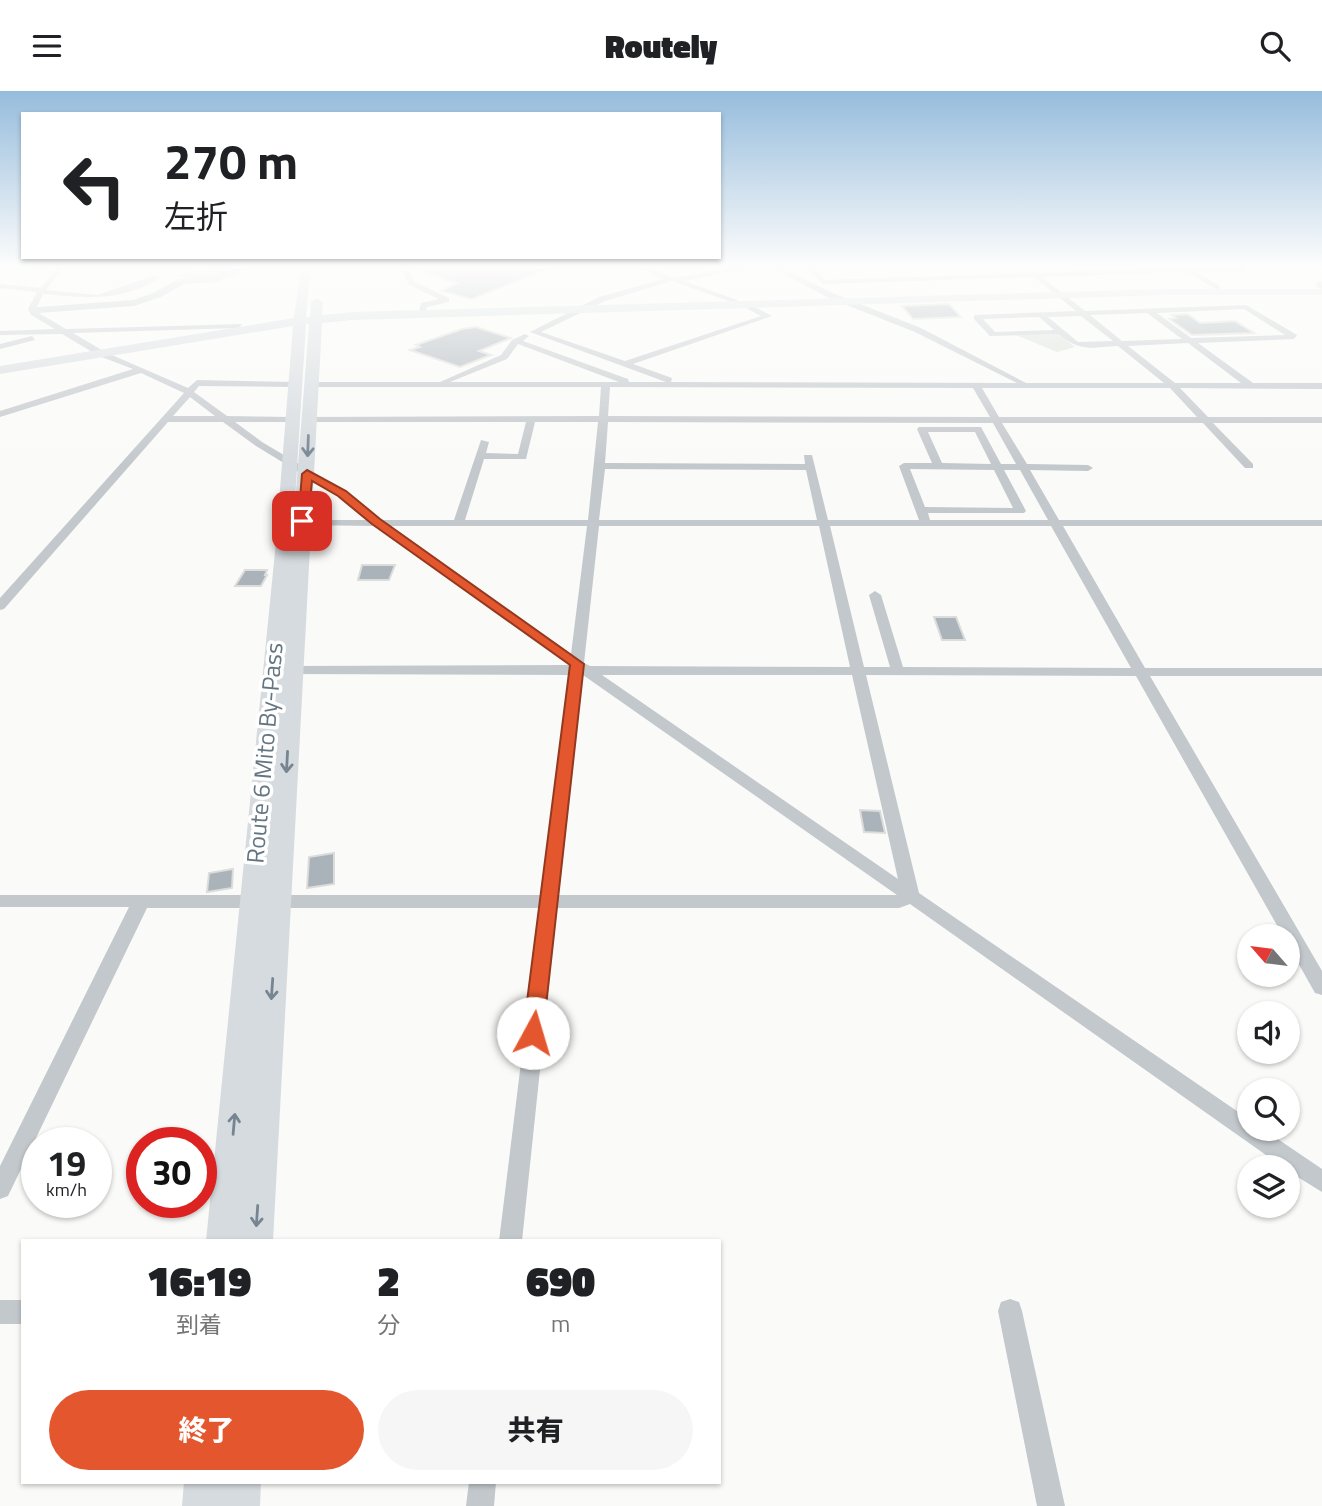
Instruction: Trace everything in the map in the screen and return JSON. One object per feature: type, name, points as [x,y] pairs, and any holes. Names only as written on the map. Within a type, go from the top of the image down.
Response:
[{"type":"highway","points":[[99,352],[207,332]]},
{"type":"highway","points":[[0,368],[220,332]]},
{"type":"highway","name":"Route 6 Mito By-Pass","points":[[255,1239],[302,523],[290,419],[298,332]]},
{"type":"highway","name":"Route 6 Mito By-Pass","points":[[225,1239],[252,900],[284,552],[297,468],[310,419],[315,332]]},
{"type":"highway","points":[[203,1506],[205,1484]]},
{"type":"highway","points":[[239,1506],[240,1484]]},
{"type":"street","points":[[0,333],[24,332]]},
{"type":"street","points":[[0,347],[47,332]]},
{"type":"street","points":[[66,332],[99,352],[189,391],[297,468],[342,494],[376,522],[580,669],[1322,1182]]},
{"type":"street","points":[[534,332],[683,385]]},
{"type":"street","points":[[435,384],[504,357],[517,341],[534,332]]},
{"type":"street","points":[[625,364],[720,332]]},
{"type":"street","points":[[922,332],[1020,381],[1023,385]]},
{"type":"street","points":[[991,332],[1059,332]]},
{"type":"street","points":[[1060,332],[1075,344],[1120,344],[1294,337],[1286,332]]},
{"type":"street","points":[[1106,332],[1173,386],[1249,466]]},
{"type":"street","points":[[1176,332],[1251,386]]},
{"type":"street","points":[[517,341],[634,385]]},
{"type":"street","points":[[0,414],[140,370]]},
{"type":"street","points":[[0,606],[197,383],[293,384]]},
{"type":"street","points":[[312,384],[1322,386]]},
{"type":"street","points":[[510,1239],[547,903],[580,669],[591,522],[600,466],[606,385]]},
{"type":"street","points":[[976,385],[1322,988]]},
{"type":"street","points":[[166,419],[290,419]]},
{"type":"street","points":[[310,419],[562,419],[559,429],[602,424],[1322,420]]},
{"type":"street","points":[[480,456],[522,457],[531,419]]},
{"type":"street","points":[[921,510],[1020,511],[978,429],[922,429],[938,466]]},
{"type":"street","points":[[459,522],[484,442]]},
{"type":"street","points":[[600,466],[809,462],[911,896]]},
{"type":"street","points":[[926,522],[904,466],[1088,468]]},
{"type":"street","points":[[302,523],[1322,523]]},
{"type":"street","points":[[875,595],[898,671]]},
{"type":"street","points":[[292,670],[1322,673]]},
{"type":"street","points":[[0,901],[547,903],[899,901],[911,896]]},
{"type":"street","points":[[0,1189],[141,901]]},
{"type":"street","points":[[1010,1311],[1051,1506]]},
{"type":"street","points":[[0,1312],[21,1312]]},
{"type":"street","points":[[480,1506],[483,1484]]},
{"type":"shaded area","points":[[1060,334],[1075,347],[1057,352],[1016,335]]},
{"type":"building","points":[[453,332],[492,332],[511,338],[479,351],[491,355],[460,367],[410,350],[420,347],[416,345]]},
{"type":"building","points":[[1188,332],[1254,333],[1192,335]]},
{"type":"building","points":[[362,565],[395,565],[389,580],[358,580]]},
{"type":"building","points":[[245,570],[267,570],[261,586],[235,586]]},
{"type":"building","points":[[934,617],[956,617],[965,640],[942,640]]},
{"type":"building","points":[[860,810],[880,811],[885,833],[864,832]]},
{"type":"building","points":[[334,853],[334,884],[307,888],[309,857]]},
{"type":"building","points":[[233,869],[232,888],[207,892],[209,873]]},
{"type":"route","points":[[302,521],[307,474],[351,500],[376,522],[577,664],[533,1033]]}]
